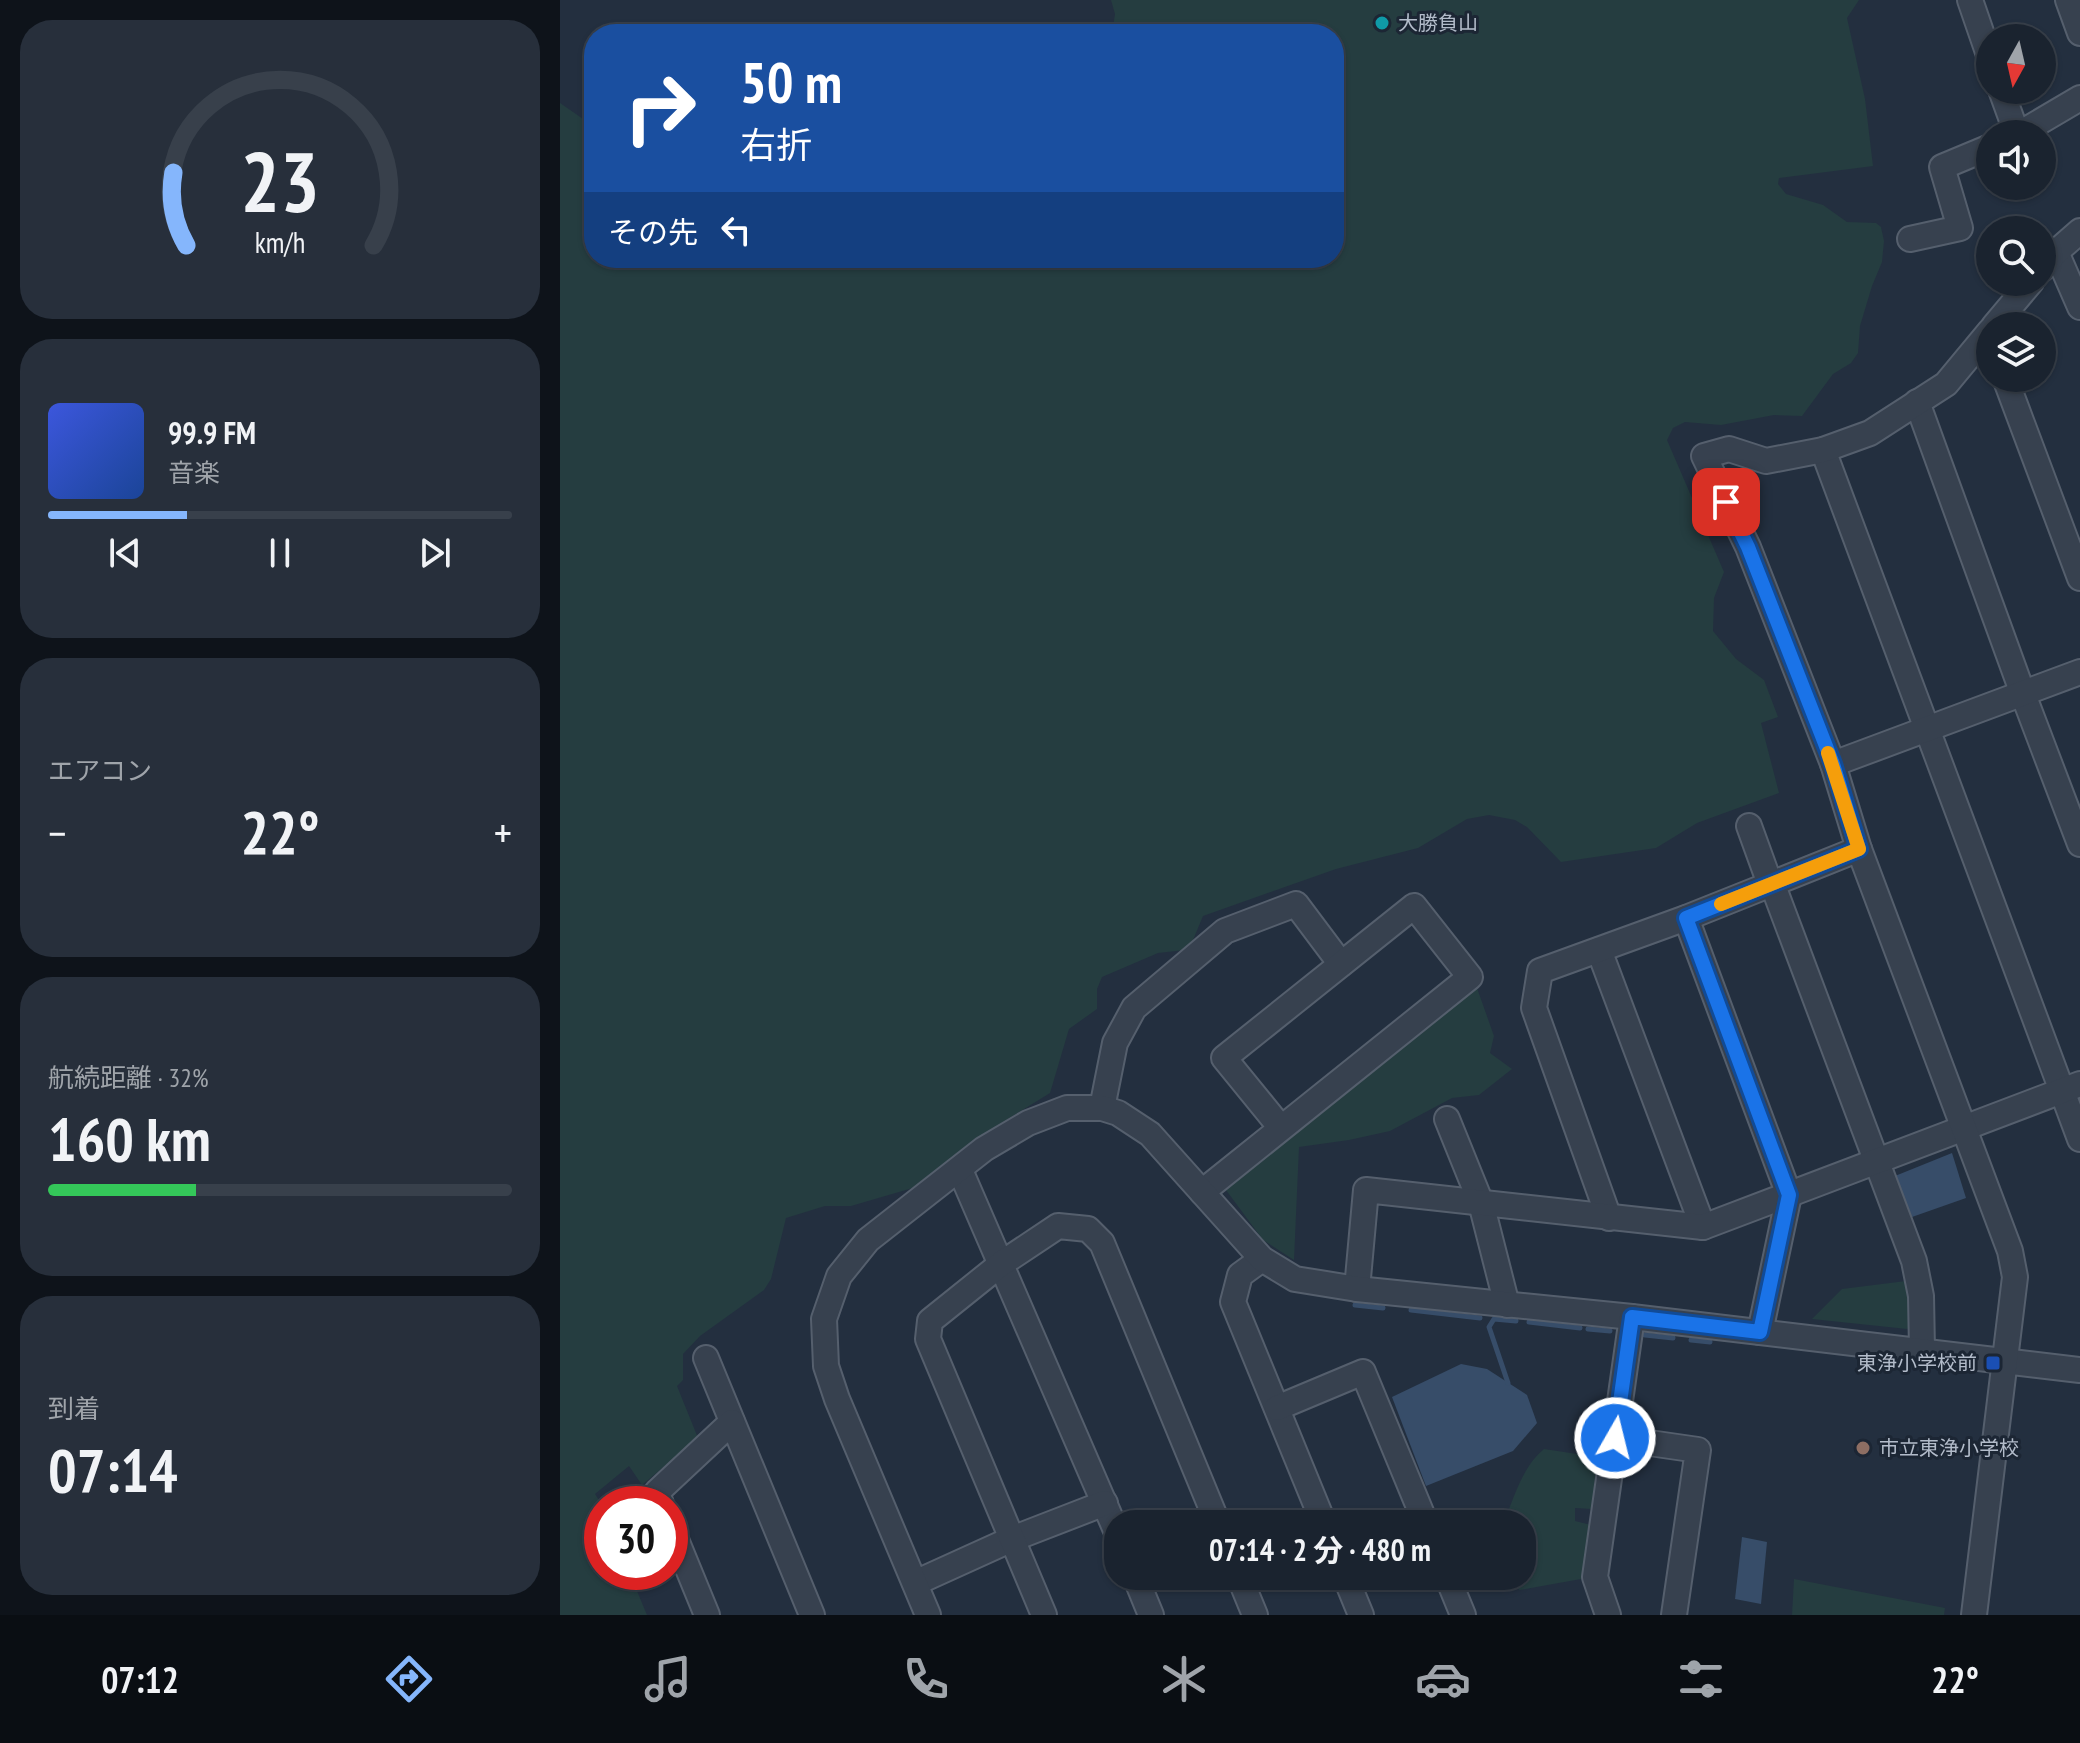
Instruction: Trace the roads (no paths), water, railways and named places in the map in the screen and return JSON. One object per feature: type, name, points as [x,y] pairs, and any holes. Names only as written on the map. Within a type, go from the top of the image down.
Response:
[{"type":"street","points":[[1970,0],[1978,24]]},
{"type":"street","points":[[2068,0],[2080,33]]},
{"type":"street","points":[[2042,120],[2080,98]]},
{"type":"street","points":[[1910,239],[1960,228],[1942,167],[1976,153]]},
{"type":"street","points":[[2056,254],[2080,231]]},
{"type":"street","points":[[2056,271],[2080,307]]},
{"type":"street","points":[[2007,312],[2020,296]]},
{"type":"street","points":[[1974,1615],[2015,1277],[2010,1251],[1859,849],[1833,764],[1748,547],[1704,456],[1729,449],[1766,461],[1823,450],[1870,433],[1946,384],[1976,349]]},
{"type":"street","points":[[2010,392],[2080,578]]},
{"type":"street","points":[[1917,402],[2080,844]]},
{"type":"street","points":[[1823,450],[1927,731],[2071,1087],[2080,1139]]},
{"type":"street","points":[[1833,764],[2080,672]]},
{"type":"street","points":[[1749,826],[1914,1261],[1921,1296],[1922,1350]]},
{"type":"street","points":[[1609,1218],[1534,1008],[1540,971],[1686,918],[1859,849]]},
{"type":"street","points":[[1102,1108],[1115,1043],[1134,1008],[1225,931],[1296,904],[1341,964]]},
{"type":"street","points":[[1202,1192],[1470,977],[1414,906],[1224,1058],[1281,1128]]},
{"type":"street","points":[[1686,918],[1789,1195],[1760,1332]]},
{"type":"street","points":[[1599,950],[1703,1227]]},
{"type":"street","points":[[1357,1289],[1366,1190],[1703,1227],[2071,1087]]},
{"type":"street","points":[[928,1615],[837,1399],[826,1366],[824,1319],[839,1276],[868,1240],[984,1149],[1028,1123],[1067,1108],[1102,1108],[1118,1113],[1150,1134],[1262,1259],[1295,1279],[1357,1289],[1632,1317],[2080,1370]]},
{"type":"street","points":[[1447,1119],[1481,1203],[1507,1305]]},
{"type":"street","points":[[960,1170],[1108,1510]]},
{"type":"street","points":[[1044,1615],[928,1339],[930,1321],[1001,1264],[1058,1226],[1088,1229],[1102,1243],[1212,1510]]},
{"type":"street","points":[[1262,1259],[1240,1275],[1233,1302],[1318,1510]]},
{"type":"street","points":[[1608,1615],[1595,1577],[1632,1317]]},
{"type":"street","points":[[706,1358],[812,1615]]},
{"type":"street","points":[[1277,1408],[1363,1372],[1420,1510]]},
{"type":"street","points":[[663,1486],[732,1422]]},
{"type":"street","points":[[1615,1438],[1698,1450],[1674,1615]]},
{"type":"street","points":[[915,1583],[1012,1539],[1105,1503]]},
{"type":"street","points":[[688,1569],[707,1615]]},
{"type":"street","points":[[1141,1590],[1151,1615]]},
{"type":"street","points":[[1245,1590],[1255,1615]]},
{"type":"street","points":[[1351,1590],[1361,1615]]},
{"type":"street","points":[[1453,1590],[1463,1615]]},
{"type":"water","points":[[1952,1153],[1966,1198],[1912,1217],[1895,1176]]},
{"type":"water","points":[[1461,1364],[1487,1369],[1527,1395],[1537,1423],[1513,1451],[1426,1486],[1392,1397]]},
{"type":"water","points":[[1742,1537],[1767,1542],[1761,1604],[1735,1599]]},
{"type":"waterway","points":[[1355,1305],[1383,1308]]},
{"type":"waterway","points":[[1411,1310],[1480,1318]]},
{"type":"waterway","points":[[1508,1383],[1489,1327],[1494,1319],[1516,1321]]},
{"type":"waterway","points":[[1529,1322],[1580,1328]]},
{"type":"waterway","points":[[1588,1329],[1610,1331]]},
{"type":"waterway","points":[[1645,1335],[1673,1338]]},
{"type":"waterway","points":[[1691,1340],[1710,1342]]},
{"type":"place","name":"大勝負山","points":[[1382,23]]},
{"type":"place","name":"東浄小学校前","points":[[1993,1363]]},
{"type":"place","name":"市立東浄小学校","points":[[1863,1448]]}]
